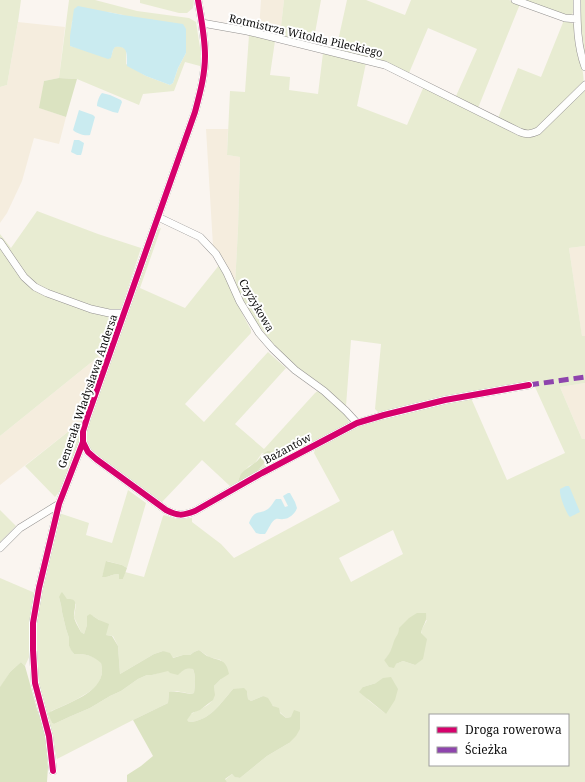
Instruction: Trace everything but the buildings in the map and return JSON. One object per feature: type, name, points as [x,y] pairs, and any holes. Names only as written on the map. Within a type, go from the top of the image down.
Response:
[{"type":"street","name":"Generała Władysława Andersa","points":[[53,771],[48,736],[35,683],[34,672],[33,623],[38,593],[59,504],[83,442],[83,431],[87,418],[195,112],[200,94],[203,78],[205,48],[198,0]]},
{"type":"street","points":[[515,0],[565,18],[577,20]]},
{"type":"street","points":[[577,0],[580,50],[585,67]]},
{"type":"street","name":"Rotmistrza Witolda Pileckiego","points":[[202,23],[247,31],[385,65],[520,132],[528,134],[538,131],[585,85]]},
{"type":"street","name":"Czyżykowa","points":[[158,217],[200,237],[216,254],[227,272],[240,302],[259,333],[295,370],[324,391],[357,423]]},
{"type":"street","points":[[0,242],[24,278],[35,287],[47,293],[92,309],[109,313],[124,313]]},
{"type":"street","name":"Bażantów","points":[[83,442],[88,452],[96,459],[166,510],[180,515],[195,511],[262,473],[357,423],[445,400],[529,385]]},
{"type":"street","points":[[0,548],[20,528],[59,504]]},
{"type":"shaded area","points":[[261,0],[284,0],[280,35],[259,30]]},
{"type":"shaded area","points":[[18,22],[65,27],[59,78],[44,81],[40,108],[66,117],[59,144],[34,138],[22,181],[7,213],[0,223],[0,87],[7,85]]},
{"type":"shaded area","points":[[206,129],[228,129],[227,155],[240,157],[235,285],[213,246]]},
{"type":"shaded area","points":[[585,246],[585,336],[582,337],[569,248]]},
{"type":"shaded area","points":[[109,348],[85,416],[74,427],[0,485],[0,436]]},
{"type":"shaded area","points":[[585,383],[585,439],[582,439],[560,387]]},
{"type":"green space","points":[[0,0],[21,0],[7,85],[0,87]]},
{"type":"green space","points":[[69,0],[95,0],[137,11],[189,18],[196,22],[201,54],[200,66],[185,62],[174,91],[143,94],[139,105],[77,79],[59,78]],"holes":[[[108,12],[123,15],[186,53],[178,68],[173,83],[170,85],[146,76],[126,64],[126,49],[122,47],[115,46],[111,57],[70,46],[72,21]]]},
{"type":"green space","points":[[140,0],[194,0],[193,8],[187,13],[179,13],[140,3]]},
{"type":"green space","points":[[284,0],[321,0],[313,44],[280,35]]},
{"type":"green space","points":[[347,0],[366,0],[405,15],[411,0],[509,0],[520,4],[478,108],[456,96],[477,49],[428,28],[409,73],[336,50]]},
{"type":"green space","points":[[522,0],[574,0],[574,12],[570,16],[566,16]]},
{"type":"green space","points":[[579,0],[585,0],[585,57],[582,50]]},
{"type":"green space","points":[[564,20],[574,24],[575,40],[583,74],[583,84],[536,130],[526,132],[498,118],[518,68],[541,77]]},
{"type":"green space","points":[[249,35],[275,41],[270,75],[290,77],[289,90],[318,94],[323,53],[366,63],[357,106],[407,125],[424,86],[527,136],[585,88],[585,246],[569,248],[582,336],[585,336],[585,383],[560,387],[582,439],[585,439],[585,782],[227,782],[225,780],[232,774],[240,778],[267,756],[289,743],[291,717],[286,718],[263,696],[251,701],[248,699],[247,691],[233,689],[219,706],[209,715],[203,719],[189,722],[186,720],[191,714],[210,704],[212,701],[214,697],[214,686],[221,679],[221,660],[209,657],[199,650],[190,655],[172,658],[163,651],[154,654],[120,674],[118,646],[113,636],[106,635],[99,620],[93,616],[87,625],[84,634],[81,632],[74,617],[76,604],[59,597],[69,638],[69,646],[74,654],[89,655],[101,662],[102,670],[99,682],[94,688],[63,706],[51,711],[52,723],[54,724],[90,708],[147,675],[190,668],[193,669],[195,681],[194,693],[191,694],[171,691],[169,692],[168,703],[57,759],[36,674],[37,612],[59,513],[89,523],[86,535],[112,543],[128,490],[146,503],[127,568],[107,561],[102,577],[118,574],[123,579],[125,572],[144,577],[164,515],[177,519],[192,518],[192,522],[221,544],[234,558],[340,501],[314,453],[315,449],[362,425],[381,418],[375,409],[381,344],[351,340],[346,406],[321,384],[299,369],[275,347],[253,318],[235,285],[240,157],[227,155],[230,91],[245,92]],"holes":[[[535,387],[565,453],[507,480],[471,398]],[[393,530],[403,554],[351,582],[339,558]],[[427,620],[422,629],[415,665],[403,661],[396,664],[384,660],[388,656],[399,633]],[[376,683],[386,714],[368,700],[363,687]]]},
{"type":"green space","points":[[59,78],[77,79],[66,117],[39,108],[44,81]]},
{"type":"green space","points":[[37,211],[98,234],[141,248],[109,348],[0,436],[0,234],[11,248]]},
{"type":"green space","points":[[161,228],[140,288],[185,308],[220,264],[251,330],[251,333],[185,404],[204,422],[268,352],[286,368],[235,424],[264,449],[319,390],[345,414],[349,422],[347,425],[256,473],[272,456],[262,453],[255,463],[249,466],[240,476],[237,483],[231,487],[202,460],[162,502],[97,457],[87,444],[86,437],[86,428],[135,291],[158,229]]},
{"type":"green space","points":[[85,416],[81,440],[71,467],[55,497],[25,466],[74,427]]},
{"type":"green space","points":[[268,451],[273,452],[272,456],[256,473],[237,483],[240,475]]},
{"type":"green space","points":[[0,510],[16,526],[0,542]]},
{"type":"green space","points":[[106,561],[122,565],[127,568],[123,579],[119,579],[118,574],[102,577]]},
{"type":"green space","points":[[0,578],[35,593],[30,655],[25,666],[21,662],[10,672],[0,688]]},
{"type":"green space","points":[[62,592],[67,599],[74,600],[75,602],[74,617],[81,632],[84,634],[87,625],[87,616],[90,614],[109,624],[106,635],[112,636],[118,646],[120,674],[154,654],[163,651],[170,653],[173,658],[183,655],[190,655],[199,650],[207,656],[221,661],[226,665],[229,674],[214,686],[215,695],[213,700],[200,710],[192,713],[187,720],[189,722],[203,719],[209,715],[219,706],[233,689],[244,688],[247,691],[248,699],[251,701],[263,696],[268,698],[273,706],[279,708],[280,713],[286,718],[291,717],[294,710],[300,712],[300,729],[296,736],[289,743],[267,756],[240,778],[235,777],[232,774],[225,779],[227,782],[127,782],[127,775],[153,756],[133,720],[168,703],[169,692],[194,693],[195,681],[193,669],[186,669],[178,675],[168,671],[147,675],[90,708],[54,724],[52,723],[48,713],[85,695],[99,682],[102,673],[101,663],[98,660],[82,654],[74,654],[69,646],[69,638],[59,597]]},
{"type":"green space","points":[[417,613],[426,613],[421,633],[427,639],[423,659],[415,665],[403,661],[396,664],[394,668],[389,667],[384,660],[390,651],[399,628],[409,618]]},
{"type":"green space","points":[[21,662],[25,666],[45,732],[48,767],[47,782],[0,782],[0,687],[10,672]]},
{"type":"green space","points":[[391,677],[398,689],[395,700],[386,714],[359,692],[363,687],[376,683],[383,678]]},
{"type":"water","points":[[78,6],[123,15],[183,24],[186,29],[186,53],[178,68],[173,83],[170,85],[146,76],[127,66],[126,52],[123,48],[115,47],[111,58],[108,59],[70,46],[74,9]]},
{"type":"water","points":[[102,93],[121,100],[122,102],[118,113],[97,106],[98,99]]},
{"type":"water","points":[[79,110],[95,117],[90,135],[77,133],[73,130]]},
{"type":"water","points":[[74,140],[79,140],[84,143],[81,155],[71,152]]},
{"type":"water","points":[[569,486],[580,512],[570,517],[561,499],[560,492],[560,489]]},
{"type":"water","points":[[290,493],[297,508],[292,516],[274,520],[265,534],[256,533],[249,523],[253,516],[271,507],[276,499],[281,499],[285,507],[288,506],[283,496]]},
{"type":"marked path","points":[[529,385],[585,377]]},
{"type":"cycle path","points":[[53,771],[49,736],[35,683],[33,623],[39,588],[59,504],[83,442],[83,431],[87,418],[195,112],[205,63],[204,35],[198,0]]},
{"type":"cycle path","points":[[83,442],[88,452],[96,459],[166,510],[177,514],[187,514],[357,423],[445,400],[529,385]]}]
